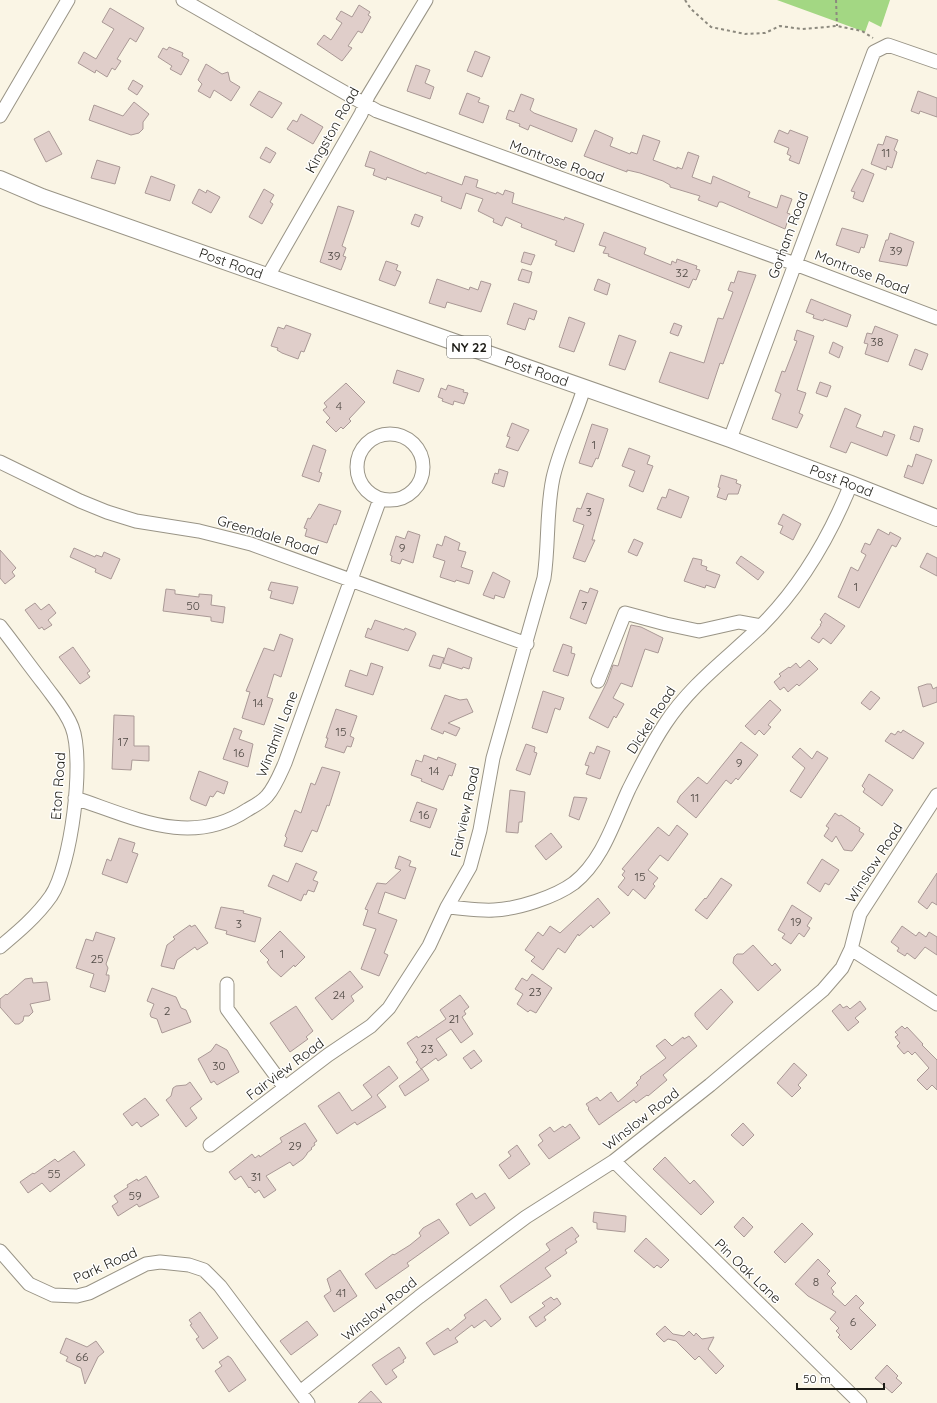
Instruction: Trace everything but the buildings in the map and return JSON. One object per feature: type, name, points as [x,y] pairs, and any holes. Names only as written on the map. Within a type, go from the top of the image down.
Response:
[{"type":"main road","name":"Post Road","points":[[0,179],[42,197],[730,439],[937,518]]},
{"type":"street","points":[[0,116],[68,0]]},
{"type":"street","name":"Montrose Road","points":[[183,0],[365,105],[420,128],[795,264],[937,318]]},
{"type":"street","name":"Kingston Road","points":[[268,276],[365,105],[368,96],[426,0]]},
{"type":"street","points":[[880,47],[888,45],[896,47],[937,62]]},
{"type":"street","name":"Gorham Road","points":[[730,439],[869,61],[874,52],[880,47]]},
{"type":"street","name":"Fairview Road","points":[[210,1145],[285,1088],[371,1026],[389,1008],[429,946],[447,908],[470,867],[480,830],[493,758],[527,644],[544,578],[548,548],[549,517],[553,479],[584,388]]},
{"type":"street","points":[[384,434],[396,434],[406,437],[420,451],[423,461],[423,472],[420,482],[414,491],[404,498],[391,500],[380,499],[367,491],[361,483],[357,471],[358,458],[363,448],[375,437],[384,434]]},
{"type":"street","name":"Greendale Road","points":[[0,462],[80,501],[107,512],[136,521],[199,531],[251,544],[527,644]]},
{"type":"street","name":"Dickel Road","points":[[447,908],[495,910],[528,903],[559,891],[572,884],[583,875],[599,852],[646,754],[675,708],[713,668],[761,626],[797,584],[826,537],[851,484]]},
{"type":"street","name":"Windmill Lane","points":[[75,798],[176,829],[207,827],[228,822],[258,804],[271,791],[284,764],[380,499]]},
{"type":"street","points":[[598,681],[625,613],[698,631],[739,622],[761,626]]},
{"type":"street","name":"Eton Road","points":[[0,626],[64,711],[72,727],[77,750],[75,798],[65,864],[58,882],[51,895],[34,917],[0,947]]},
{"type":"street","name":"Winslow Road","points":[[304,1398],[419,1297],[520,1221],[614,1161],[710,1085],[823,990],[836,977],[851,949],[860,914],[937,795]]},
{"type":"street","points":[[851,949],[937,1004]]},
{"type":"street","points":[[227,984],[227,1009],[285,1088]]},
{"type":"street","name":"Pin Oak Lane","points":[[614,1161],[860,1403]]},
{"type":"street","name":"Park Road","points":[[0,1251],[29,1284],[47,1293],[63,1296],[77,1296],[89,1293],[146,1264],[176,1262],[204,1270],[220,1286],[304,1398]]},
{"type":"path","points":[[685,0],[691,9],[711,27],[745,34],[765,32],[780,26],[802,29],[837,26],[862,31],[873,38],[880,47]]},
{"type":"path","points":[[836,0],[837,26]]},
{"type":"green space","points":[[777,0],[890,0],[881,27],[869,21],[865,32]]}]
